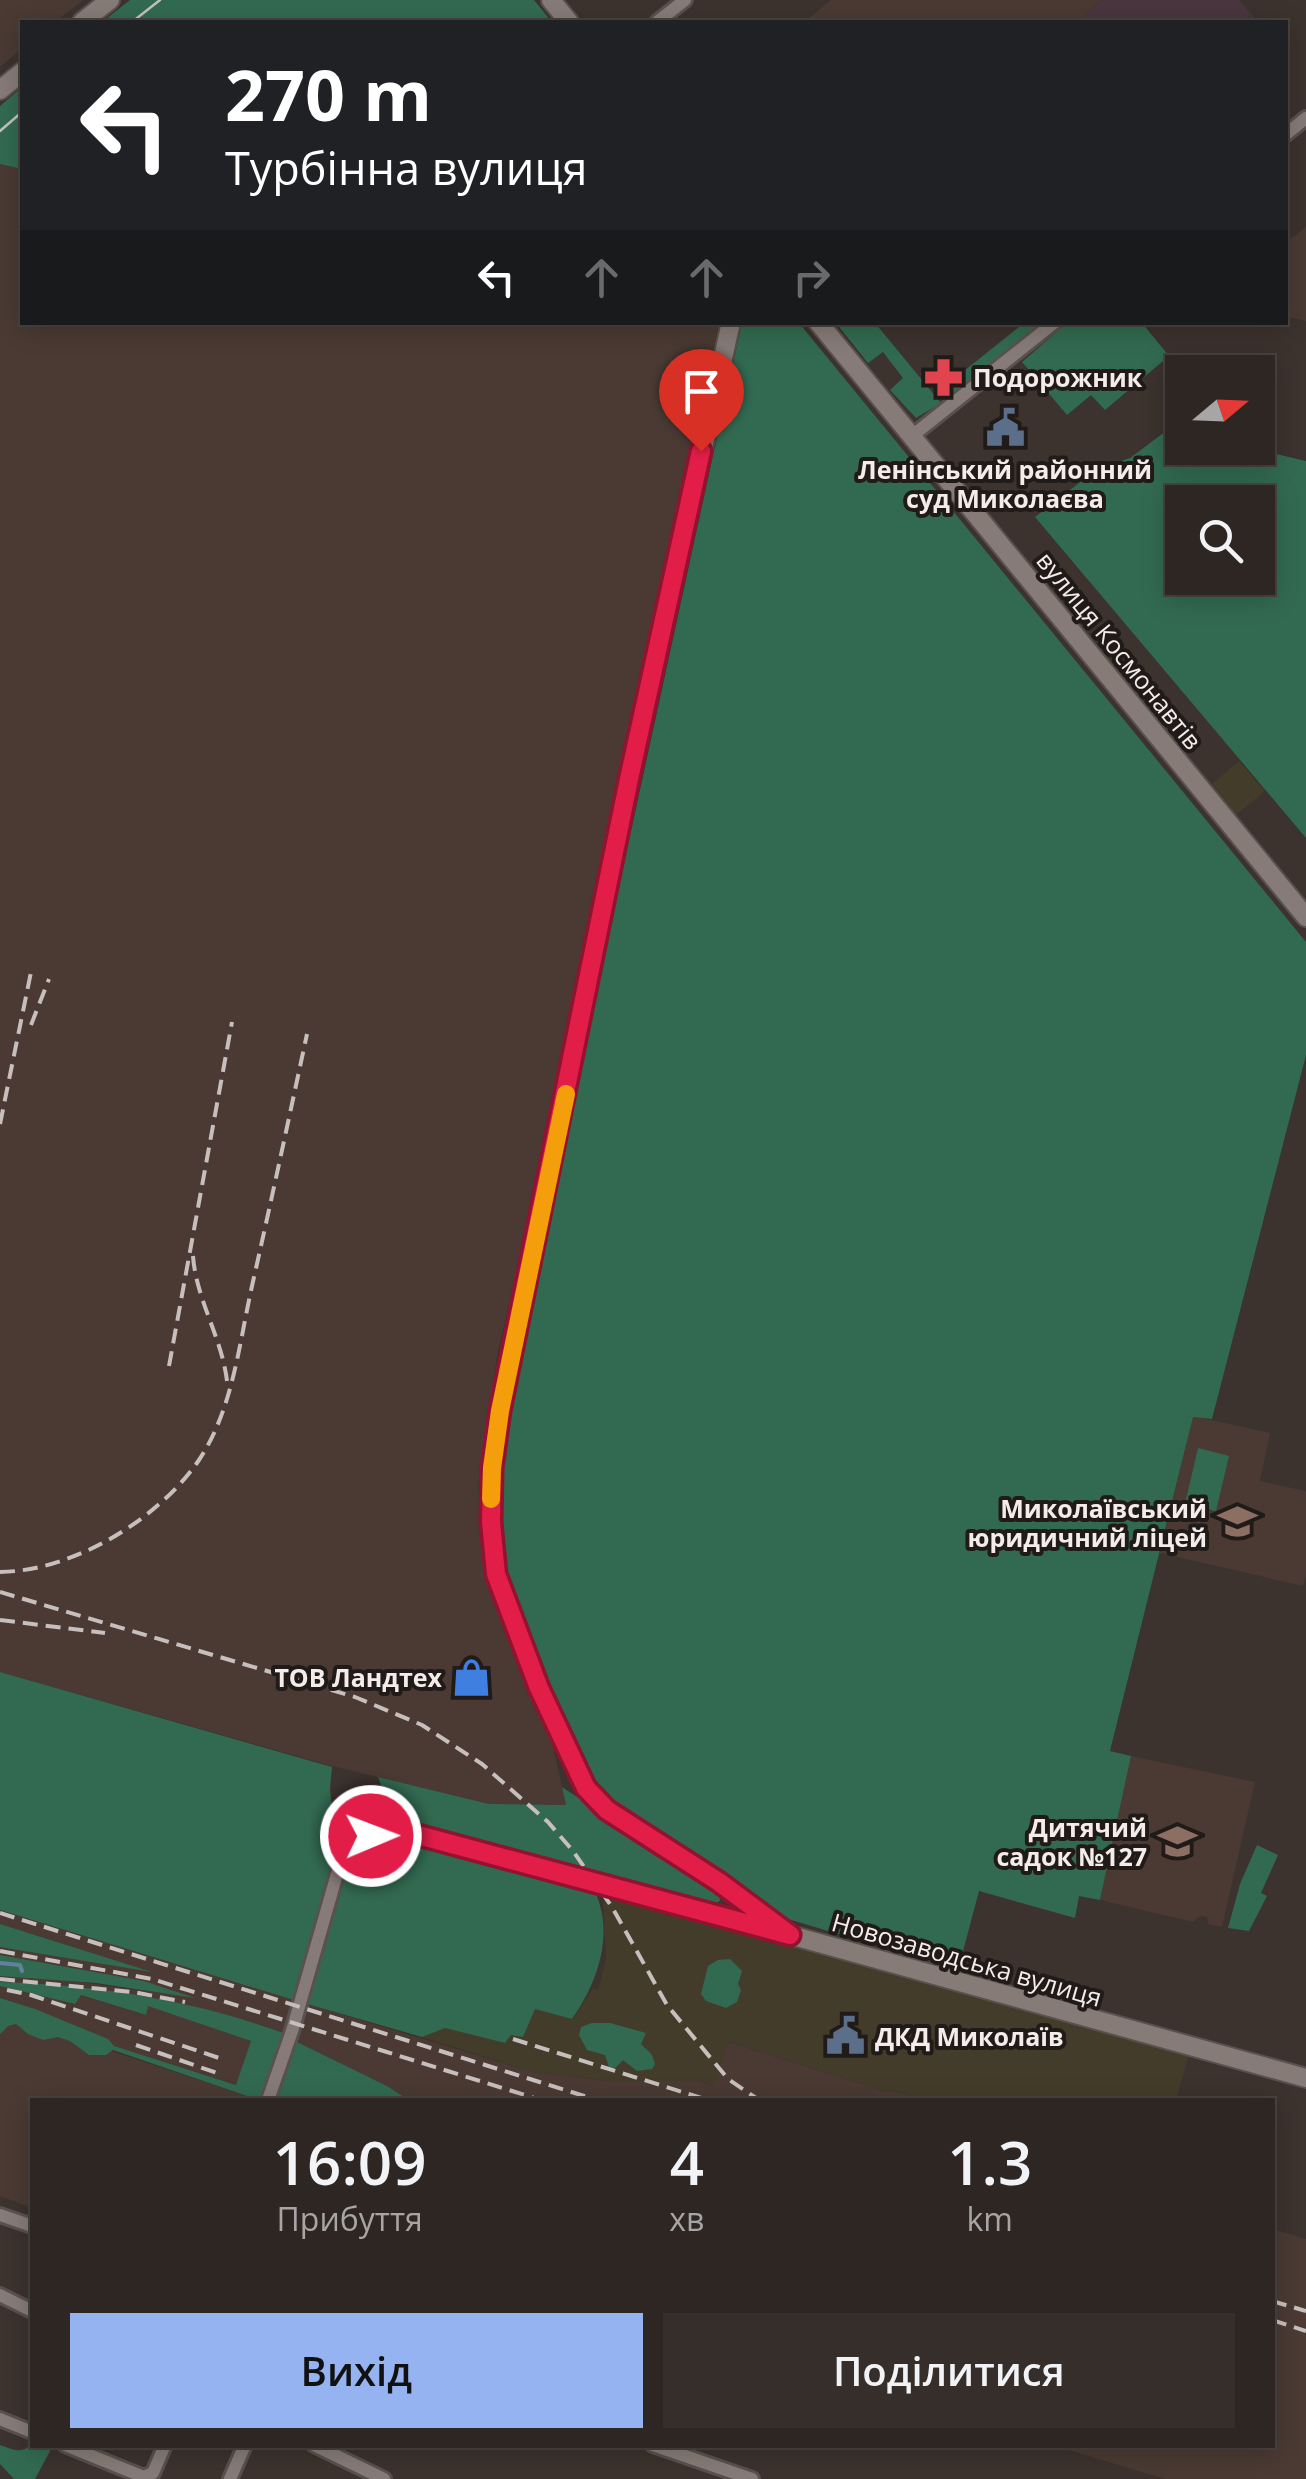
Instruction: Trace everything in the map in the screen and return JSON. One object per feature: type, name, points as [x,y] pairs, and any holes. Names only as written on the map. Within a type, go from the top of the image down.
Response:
[{"type":"street","points":[[85,20],[110,0]]},
{"type":"street","points":[[551,0],[567,20]]},
{"type":"street","points":[[660,20],[685,0]]},
{"type":"street","points":[[0,90],[20,74]]},
{"type":"street","points":[[731,325],[629,779],[500,1411],[492,1468],[491,1522],[496,1574],[539,1688],[586,1788],[607,1810],[719,1882],[790,1935]]},
{"type":"street","name":"вулиця Космонавтів","points":[[820,325],[1306,917]]},
{"type":"street","points":[[912,436],[1051,325]]},
{"type":"street","name":"Новозаводська вулиця","points":[[269,2098],[337,1874],[348,1856],[371,1836],[388,1831],[407,1832],[790,1935],[1306,2078]]},
{"type":"street","points":[[0,2215],[30,2225]]},
{"type":"street","points":[[0,2295],[30,2310]]},
{"type":"street","points":[[0,2419],[30,2431]]},
{"type":"street","points":[[72,2448],[144,2477],[153,2474],[164,2448]]},
{"type":"street","points":[[230,2479],[243,2448]]},
{"type":"street","points":[[320,2448],[384,2479]]},
{"type":"street","points":[[662,2448],[752,2479]]},
{"type":"shaded area","points":[[0,0],[83,0],[58,20],[20,20],[20,50],[0,67]]},
{"type":"shaded area","points":[[831,0],[1102,0],[1078,20],[806,20]]},
{"type":"shaded area","points":[[1102,0],[1239,0],[1256,20],[1078,20]]},
{"type":"shaded area","points":[[0,164],[20,169],[20,325],[719,325],[563,1069],[497,1356],[478,1485],[485,1578],[552,1741],[566,1805],[489,1804],[332,1766],[0,1672]]},
{"type":"shaded area","points":[[1306,227],[1306,321],[1288,317],[1288,241]]},
{"type":"shaded area","points":[[1239,761],[1265,791],[1236,815],[1212,784]]},
{"type":"shaded area","name":"Миколаївський юридичний ліцей","points":[[1193,1416],[1270,1433],[1260,1481],[1306,1491],[1303,1586],[1160,1553]]},
{"type":"shaded area","name":"Дитячий садок №127","points":[[1131,1756],[1255,1782],[1222,1927],[1208,1924],[1207,1917],[1200,1916],[1193,1922],[1100,1900]]},
{"type":"shaded area","points":[[607,1896],[1189,2055],[1177,2098],[918,2098],[892,2090],[890,2093],[730,2042],[714,2086],[698,2081],[607,2081],[533,2072],[422,2037],[445,2028],[505,2043],[511,2034],[523,2036],[534,2008],[573,2019],[593,1988],[599,1987],[606,1958],[603,1902]]},
{"type":"shaded area","points":[[0,1910],[297,2001],[286,2034],[163,1999],[59,1985],[0,1982],[0,1976],[43,1977],[192,1997],[0,1955],[0,1947],[12,1948],[145,1970],[0,1924]]},
{"type":"shaded area","points":[[0,1986],[74,2004],[80,1995],[145,2015],[147,2005],[251,2041],[237,2085],[66,2031],[28,2007],[0,1998]]},
{"type":"shaded area","points":[[307,2004],[533,2072],[607,2081],[698,2081],[713,2086],[729,2042],[890,2093],[891,2090],[918,2098],[406,2098],[295,2041]]},
{"type":"shaded area","points":[[0,2014],[250,2097],[30,2098],[30,2207],[0,2196]]},
{"type":"shaded area","points":[[1275,2230],[1306,2239],[1306,2479],[1165,2479],[1062,2448],[1275,2448]]},
{"type":"green space","points":[[130,0],[534,0],[550,20],[105,20]]},
{"type":"green space","points":[[20,89],[20,169],[0,164],[0,106]]},
{"type":"green space","points":[[742,325],[801,325],[1306,942],[1306,1055],[1212,1419],[1193,1417],[1110,1751],[1131,1756],[1100,1900],[1079,1896],[1075,1918],[979,1891],[958,1970],[788,1919],[612,1805],[592,1784],[520,1620],[502,1550],[500,1465],[504,1412]]},
{"type":"green space","points":[[838,325],[877,325],[941,403],[916,418],[890,390],[903,378],[883,352],[868,363]]},
{"type":"green space","points":[[1022,325],[1041,325],[945,399],[939,391]]},
{"type":"green space","points":[[1065,325],[1144,325],[1168,355],[1165,359],[1105,410],[1091,395],[1067,415],[1022,362]]},
{"type":"green space","points":[[1165,432],[1165,465],[1275,465],[1275,454],[1306,461],[1306,838],[1035,517],[1097,469],[1130,458]]},
{"type":"green space","points":[[1198,1448],[1229,1456],[1216,1511],[1185,1504]]},
{"type":"green space","points":[[0,1672],[332,1767],[330,1788],[337,1863],[297,2001],[0,1910]]},
{"type":"green space","points":[[378,1777],[489,1804],[566,1805],[562,1787],[719,1891],[720,1901],[711,1906],[392,1823],[393,1815]]},
{"type":"green space","points":[[389,1838],[406,1838],[595,1892],[603,1925],[600,1958],[596,1975],[572,2019],[535,2009],[523,2037],[511,2035],[505,2043],[445,2028],[422,2037],[307,2004],[342,1875],[362,1852]]},
{"type":"green space","points":[[1257,1845],[1278,1855],[1261,1893],[1267,1896],[1249,1931],[1228,1928],[1240,1884]]},
{"type":"green space","points":[[0,1924],[152,1972],[0,1947]]},
{"type":"green space","points":[[0,1955],[144,1981],[195,1998],[96,1983],[0,1976]]},
{"type":"green space","points":[[730,1959],[742,1971],[738,1984],[741,1990],[737,2002],[726,2008],[706,2001],[701,1994],[708,1966]]},
{"type":"green space","points":[[0,1982],[73,1987],[145,1996],[217,2012],[286,2034],[264,2098],[250,2098],[113,2050],[106,2055],[89,2055],[70,2041],[58,2037],[43,2040],[16,2024],[0,2034],[0,1998],[108,2039],[114,2046],[236,2085],[251,2041],[148,2006],[146,2015],[81,1995],[75,2004],[0,1986]]},
{"type":"green space","points":[[610,2023],[646,2033],[641,2044],[653,2057],[652,2069],[637,2071],[623,2060],[615,2068],[609,2067],[605,2055],[587,2050],[579,2035],[581,2027]]},
{"type":"green space","points":[[295,2041],[406,2098],[273,2098]]},
{"type":"green space","points":[[0,2445],[20,2450],[28,2447],[50,2451],[35,2479],[14,2479],[0,2464]]},
{"type":"waterway","points":[[0,1963],[20,1965],[22,1971]]},
{"type":"tram line","points":[[135,20],[160,0]]},
{"type":"tram line","points":[[0,131],[20,114]]},
{"type":"railway","points":[[0,1124],[31,972]]},
{"type":"railway","points":[[31,1025],[49,979]]},
{"type":"railway","points":[[169,1366],[232,1022]]},
{"type":"railway","points":[[0,1572],[56,1563],[112,1538],[161,1503],[182,1482],[211,1440],[233,1376],[307,1034]]},
{"type":"railway","points":[[193,1256],[227,1381]]},
{"type":"railway","points":[[0,1592],[355,1697],[422,1725],[482,1764],[548,1822],[573,1851],[612,1907],[667,2005],[728,2079],[756,2098]]},
{"type":"railway","points":[[0,1620],[105,1633]]},
{"type":"railway","points":[[0,1913],[591,2098]]},
{"type":"railway","points":[[0,1951],[152,1979],[535,2098]]},
{"type":"railway","points":[[0,1979],[133,1992],[185,2002]]},
{"type":"railway","points":[[7,1990],[225,2060]]},
{"type":"railway","points":[[513,2039],[702,2098]]},
{"type":"railway","points":[[136,2045],[220,2074]]},
{"type":"railway","points":[[1275,2302],[1306,2311]]},
{"type":"railway","points":[[1275,2321],[1306,2331]]},
{"type":"slow traffic","points":[[491,1499],[500,1411],[566,1094]]},
{"type":"place","name":"Подорожник","points":[[943,377]]},
{"type":"place","name":"Ленінський районний суд Миколаєва","points":[[1005,428]]},
{"type":"place","name":"Миколаївський юридичний ліцей","points":[[1237,1522]]},
{"type":"place","name":"ТОВ Ландтех","points":[[472,1677]]},
{"type":"place","name":"Дитячий садок №127","points":[[1177,1841]]},
{"type":"place","name":"ДКД Миколаїв","points":[[845,2036]]},
{"type":"route","points":[[371,1836],[388,1831],[407,1832],[790,1935],[719,1882],[607,1810],[586,1788],[539,1688],[496,1574],[491,1522],[492,1468],[500,1411],[629,779],[701,451]]}]
